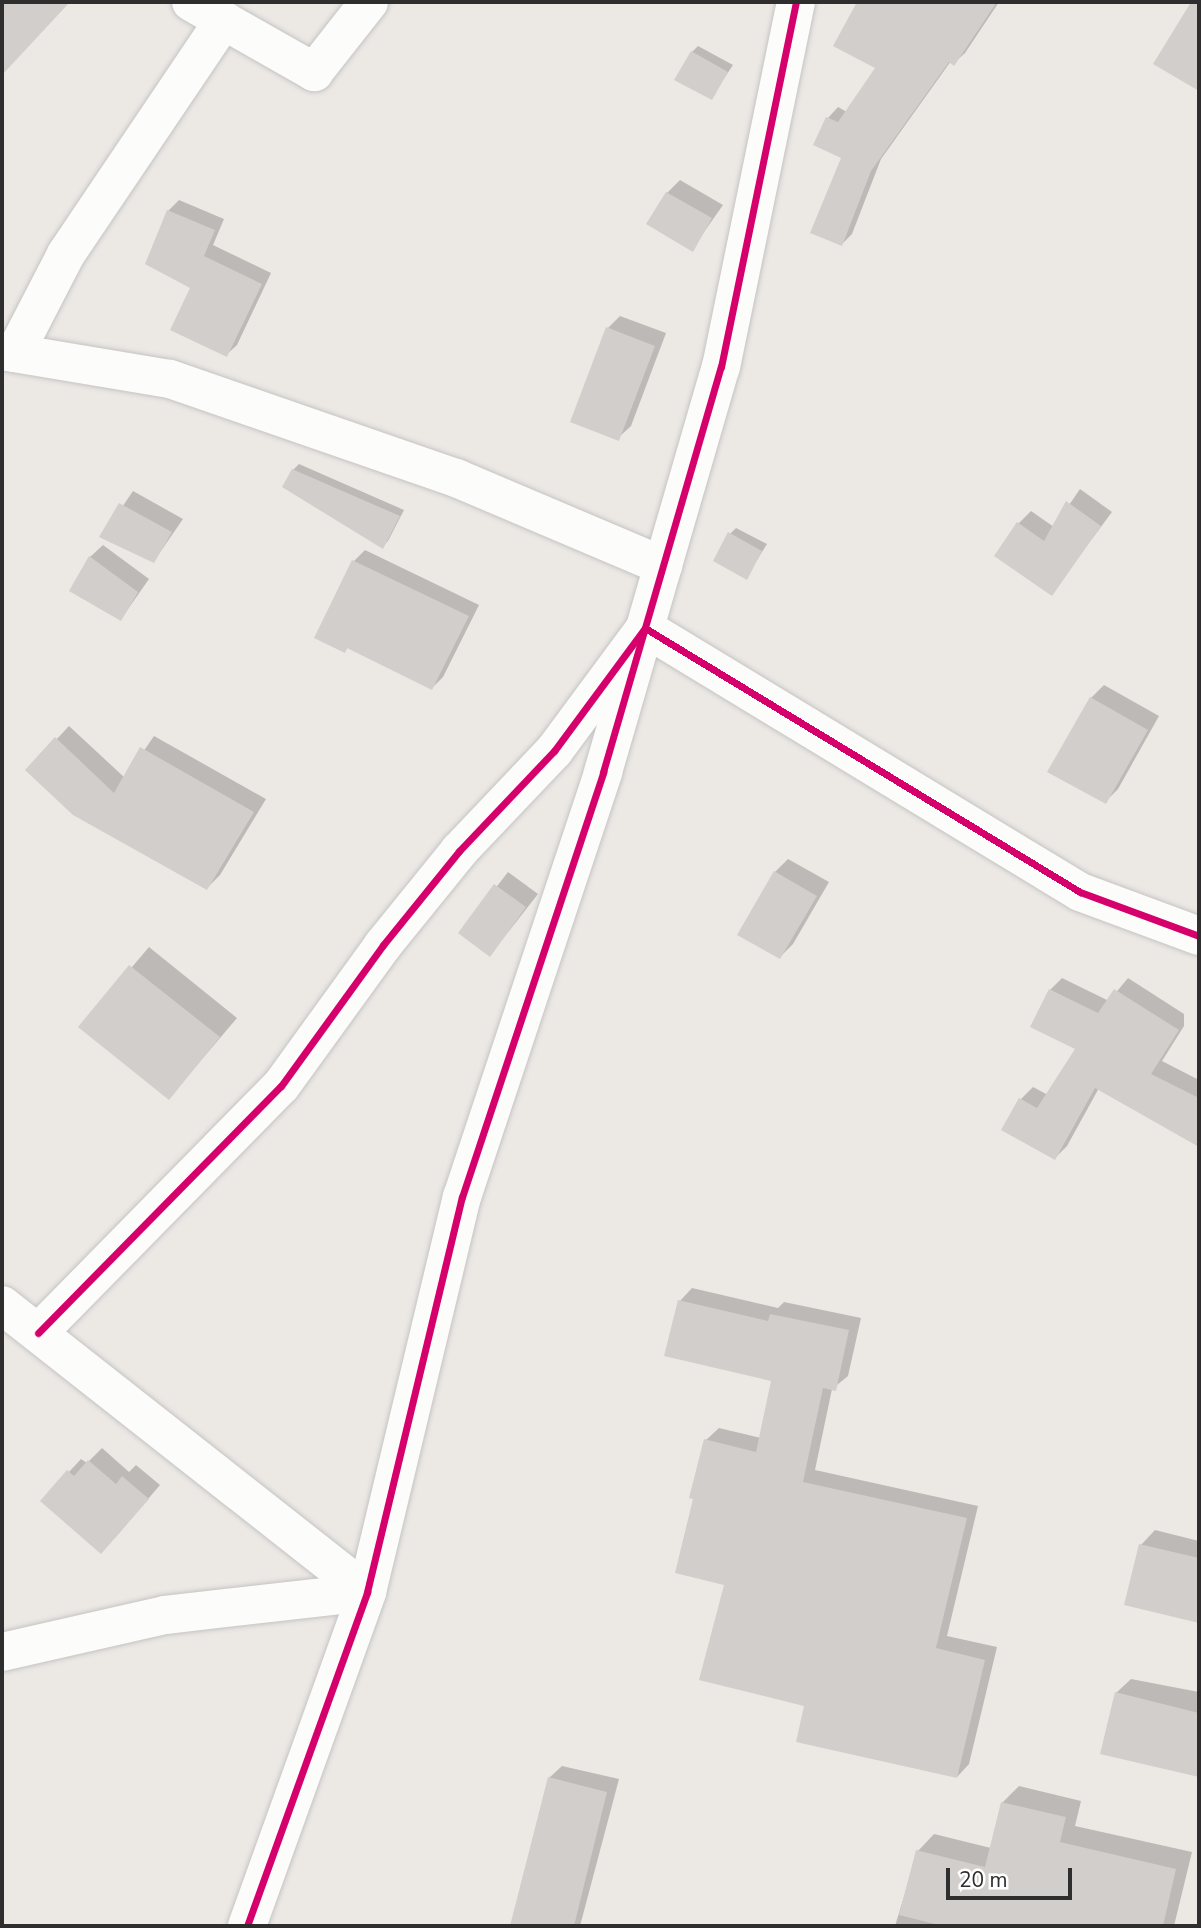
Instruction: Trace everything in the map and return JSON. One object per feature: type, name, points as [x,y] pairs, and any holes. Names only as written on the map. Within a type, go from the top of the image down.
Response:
[{"type":"street","points":[[191,2],[314,72],[369,2]]},
{"type":"street","points":[[247,1926],[367,1592],[462,1197],[603,772],[721,367],[796,2]]},
{"type":"street","points":[[224,20],[66,254],[8,352],[170,379],[456,478],[663,566]]},
{"type":"street","points":[[645,628],[1080,892],[1199,936]]},
{"type":"street","points":[[38,1333],[281,1086],[383,945],[459,851],[554,751],[645,628]]},
{"type":"street","points":[[2,1305],[367,1592]]},
{"type":"street","points":[[2,1652],[165,1615],[367,1592]]},
{"type":"building","points":[[2,2],[70,2],[2,75]]},
{"type":"building","points":[[857,2],[997,2],[954,66],[949,62],[871,171],[842,246],[810,233],[841,158],[813,145],[826,117],[838,122],[875,68],[833,46]]},
{"type":"building","points":[[1191,2],[1199,2],[1199,91],[1153,64]]},
{"type":"building","points":[[691,51],[728,72],[712,100],[674,80]]},
{"type":"building","points":[[666,192],[712,218],[693,252],[646,224]]},
{"type":"building","points":[[167,210],[215,230],[204,256],[262,284],[227,357],[170,330],[190,288],[145,264]]},
{"type":"building","points":[[606,327],[655,346],[619,441],[570,422]]},
{"type":"building","points":[[292,469],[400,516],[383,549],[282,487]]},
{"type":"building","points":[[1066,501],[1101,526],[1052,596],[994,556],[1017,522],[1044,541]]},
{"type":"building","points":[[119,503],[172,532],[154,563],[99,537]]},
{"type":"building","points":[[728,532],[762,551],[747,580],[713,561]]},
{"type":"building","points":[[89,556],[138,592],[121,621],[69,591]]},
{"type":"building","points":[[352,560],[469,616],[432,690],[347,648],[345,653],[314,638]]},
{"type":"building","points":[[1090,697],[1148,730],[1106,804],[1047,772]]},
{"type":"building","points":[[55,737],[114,793],[140,747],[254,812],[207,890],[73,815],[25,770]]},
{"type":"building","points":[[774,871],[817,896],[780,959],[737,935]]},
{"type":"building","points":[[494,884],[526,907],[490,957],[458,933]]},
{"type":"building","points":[[129,965],[220,1037],[169,1100],[78,1027]]},
{"type":"building","points":[[1049,989],[1098,1013],[1114,989],[1179,1030],[1151,1074],[1199,1098],[1199,1147],[1095,1088],[1055,1160],[1001,1130],[1019,1098],[1037,1108],[1075,1049],[1030,1027]]},
{"type":"building","points":[[678,1300],[768,1321],[770,1314],[849,1330],[836,1391],[823,1388],[803,1482],[967,1518],[936,1648],[985,1660],[957,1778],[796,1742],[804,1706],[699,1680],[724,1585],[675,1573],[693,1499],[689,1498],[704,1439],[756,1452],[771,1381],[664,1356]]},
{"type":"building","points":[[88,1460],[116,1484],[122,1476],[149,1499],[101,1554],[40,1501],[67,1470],[74,1476]]},
{"type":"building","points":[[1139,1544],[1199,1558],[1199,1623],[1124,1605]]},
{"type":"building","points":[[1115,1692],[1199,1713],[1199,1777],[1100,1754]]},
{"type":"building","points":[[548,1777],[607,1792],[574,1926],[510,1926]]},
{"type":"building","points":[[1001,1802],[1066,1817],[1060,1842],[1176,1869],[1163,1926],[943,1926],[899,1915],[916,1850],[985,1867]]},
{"type":"cycle path","points":[[247,1926],[367,1592],[462,1197],[603,772],[721,367],[796,2]]},
{"type":"cycle path","points":[[38,1333],[281,1086],[383,945],[459,851],[554,751],[645,628],[1080,892],[1199,936]]}]
